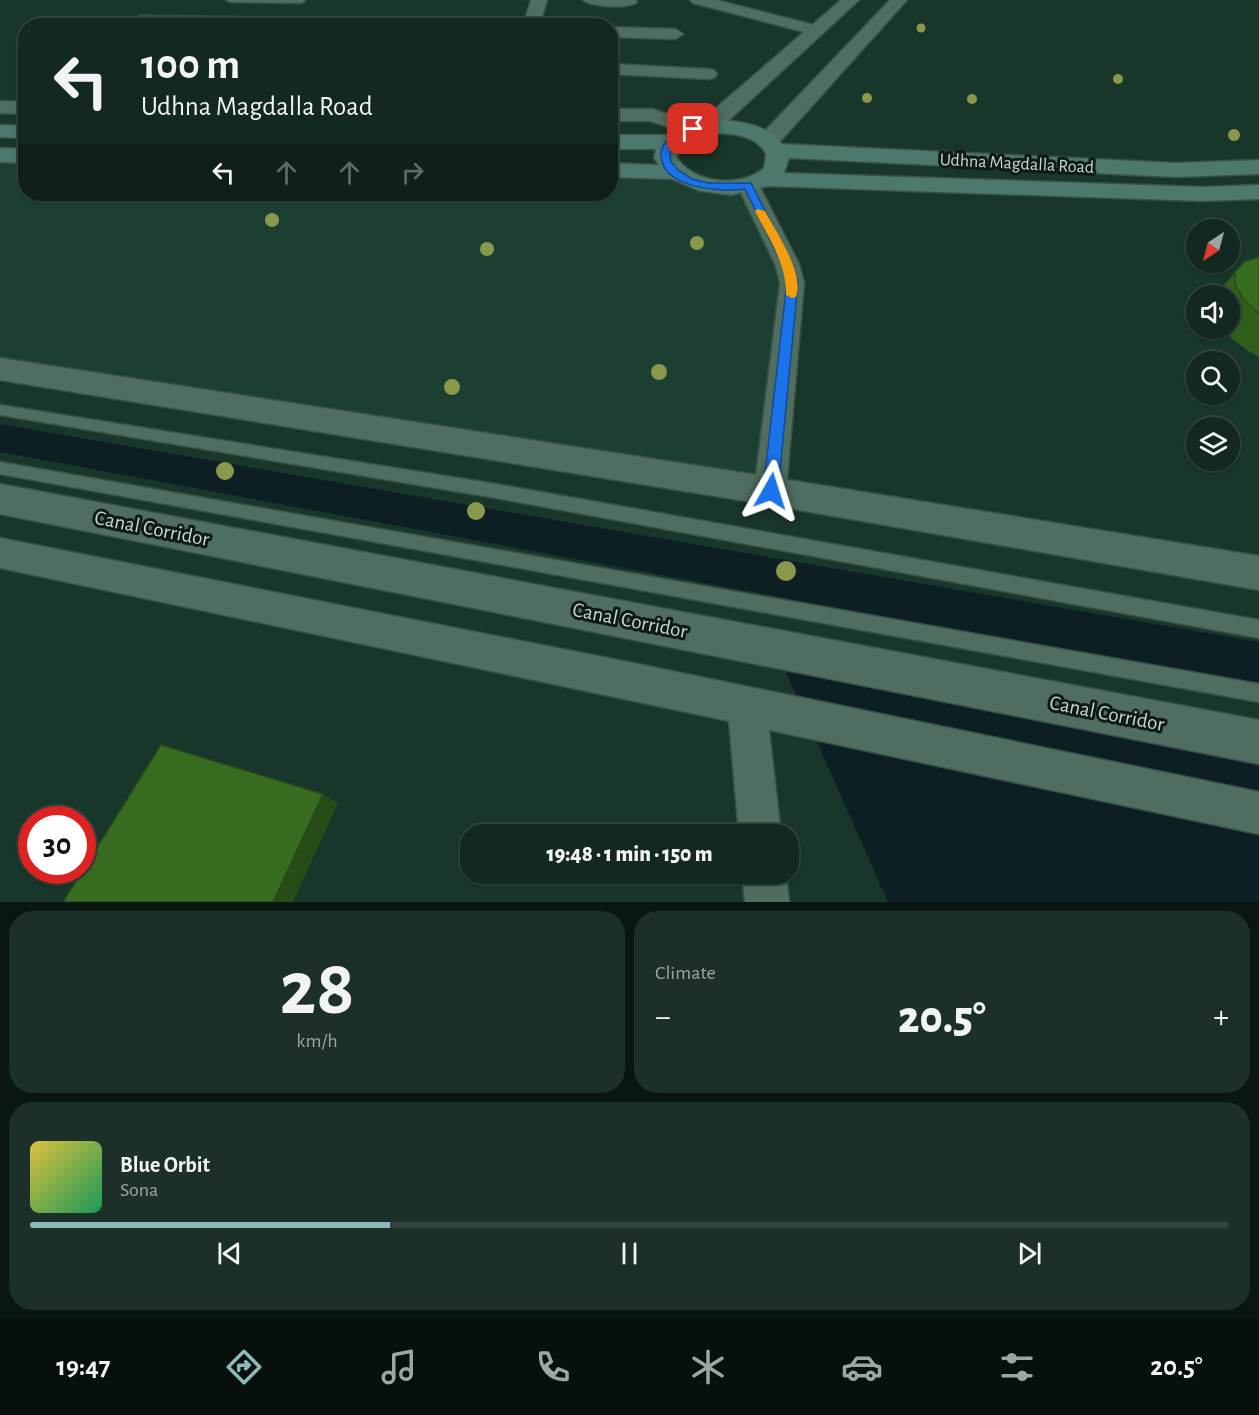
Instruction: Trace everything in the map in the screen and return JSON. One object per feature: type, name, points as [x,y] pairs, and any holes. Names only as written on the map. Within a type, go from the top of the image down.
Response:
[{"type":"main road","name":"Udhna Magdalla Road","points":[[700,128],[741,129],[772,145],[1176,170],[1259,167]]},
{"type":"main road","points":[[618,142],[670,142],[700,128]]},
{"type":"main road","points":[[0,131],[18,132]]},
{"type":"main road","points":[[670,142],[665,152],[666,162],[675,172],[689,181],[728,188],[756,182],[1190,193],[1259,192]]},
{"type":"main road","points":[[756,182],[775,171],[779,160],[772,145]]},
{"type":"main road","points":[[0,155],[18,156]]},
{"type":"main road","points":[[618,170],[675,172]]},
{"type":"street","points":[[533,18],[539,0]]},
{"type":"street","points":[[591,0],[629,2]]},
{"type":"street","points":[[698,0],[816,30]]},
{"type":"street","points":[[618,115],[652,115],[700,128],[851,0]]},
{"type":"street","points":[[772,145],[899,0]]},
{"type":"street","points":[[618,32],[675,34]]},
{"type":"street","points":[[618,69],[708,74]]},
{"type":"street","points":[[0,107],[18,108]]},
{"type":"street","points":[[756,182],[792,282],[771,491]]},
{"type":"street","points":[[0,369],[771,491],[1259,573]]},
{"type":"street","name":"Canal Corridor","points":[[0,499],[1259,742]]},
{"type":"street","points":[[0,553],[1259,813]]},
{"type":"street","points":[[747,706],[759,824]]},
{"type":"street","points":[[765,884],[767,902]]},
{"type":"lane","points":[[230,0],[301,1]]},
{"type":"lane","points":[[288,18],[301,1]]},
{"type":"lane","points":[[0,410],[496,491],[1259,629]]},
{"type":"lane","points":[[0,468],[1259,693]]},
{"type":"shaded area","points":[[0,158],[18,159],[18,201],[618,201],[618,173],[671,174],[743,189],[785,281],[763,481],[0,367]]},
{"type":"shaded area","points":[[774,645],[1259,751],[1259,902],[888,902]]},
{"type":"building","points":[[1259,257],[1259,314],[1242,297],[1240,285],[1235,284],[1235,273],[1240,273],[1240,266],[1244,262]]},
{"type":"building","points":[[161,745],[323,794],[273,902],[63,902],[74,884],[96,884],[96,849]]},
{"type":"waterway","points":[[0,438],[1259,664]]},
{"type":"slow traffic","points":[[760,211],[787,264],[792,282],[792,295]]},
{"type":"route","points":[[693,129],[680,134],[670,142],[665,152],[666,162],[675,172],[689,181],[728,188],[748,185],[787,264],[792,282],[792,303],[771,491]]}]
